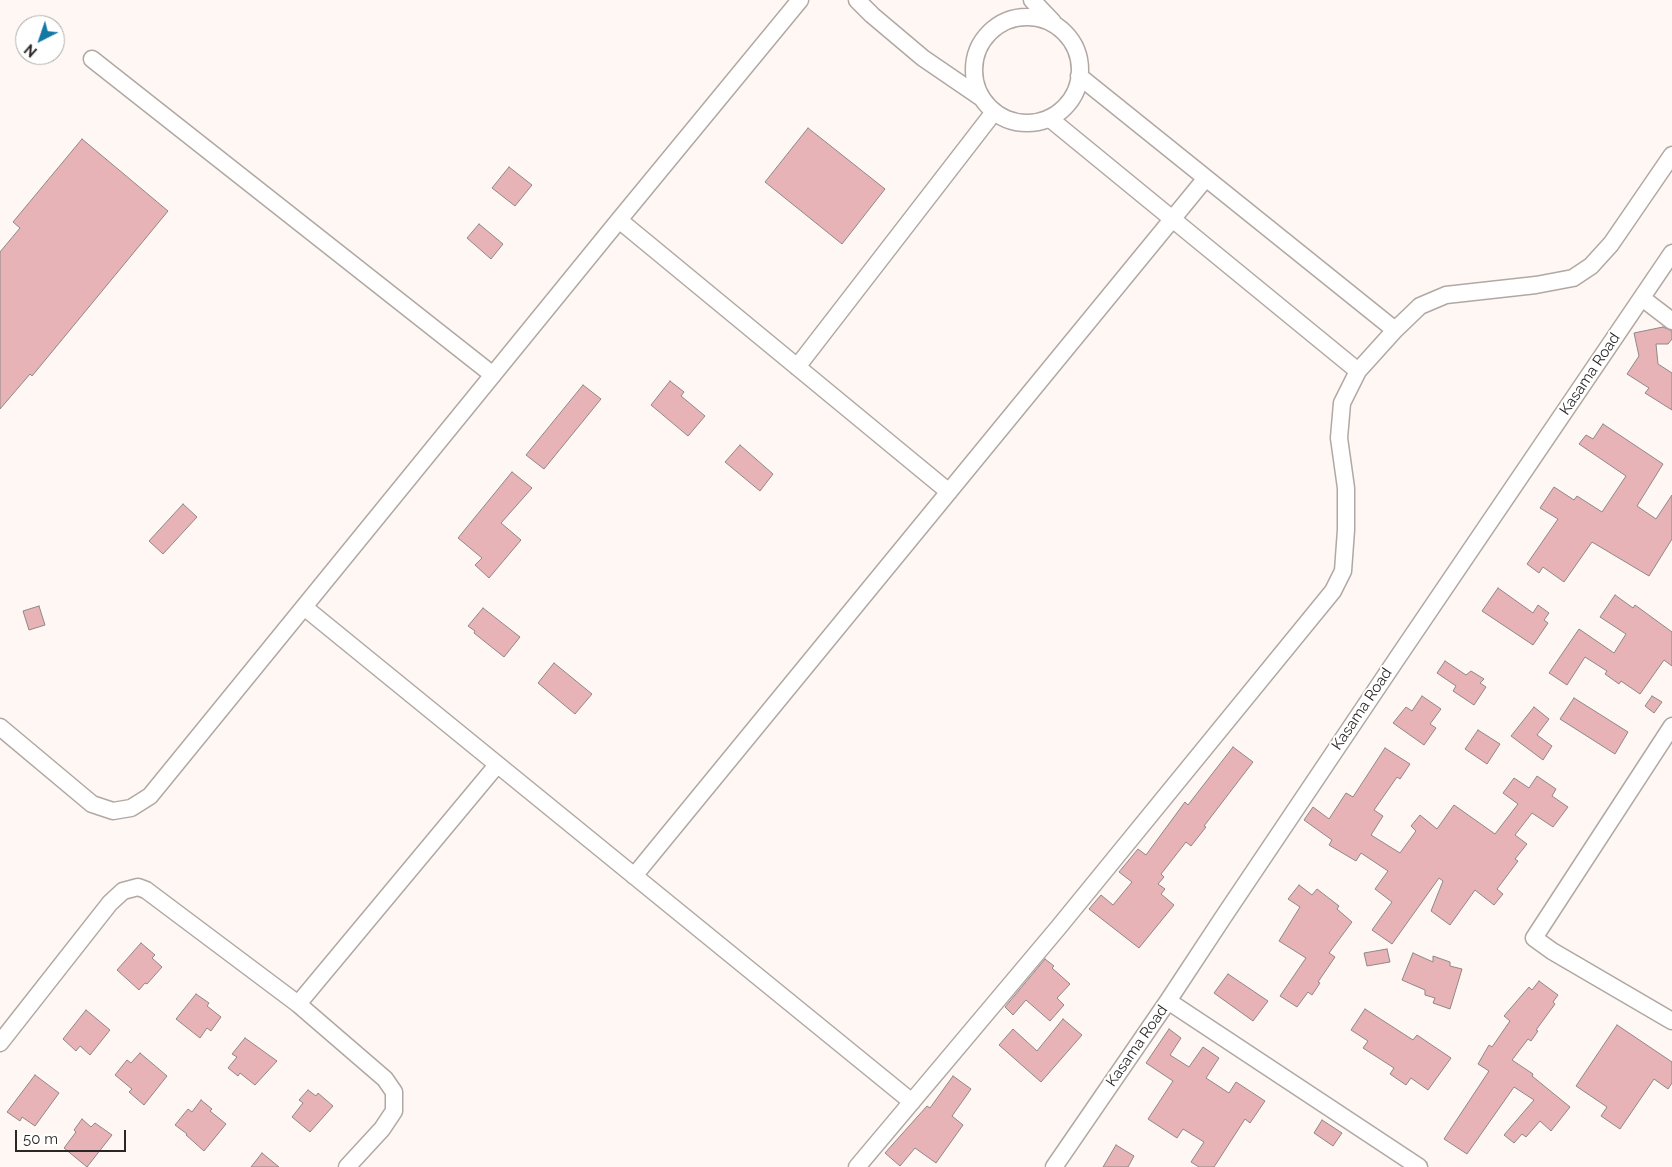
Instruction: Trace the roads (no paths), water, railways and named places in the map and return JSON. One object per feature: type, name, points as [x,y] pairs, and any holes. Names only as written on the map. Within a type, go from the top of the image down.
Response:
[{"type":"street","points":[[0,727],[92,804],[113,811],[131,808],[150,796],[800,0]]},
{"type":"street","points":[[857,0],[923,58],[980,97],[994,112],[1002,118],[1020,123],[1030,123],[1049,118],[1066,105],[1077,86],[1079,76],[1080,65],[1074,44],[1062,29],[1053,23],[1032,0]]},
{"type":"street","points":[[980,97],[976,87],[974,66],[978,51],[986,37],[1002,23],[1022,17],[1038,18],[1053,23]]},
{"type":"street","points":[[92,59],[493,375]]},
{"type":"street","points":[[1079,76],[1395,330]]},
{"type":"street","points":[[797,367],[994,112]]},
{"type":"street","points":[[1049,118],[1358,371]]},
{"type":"street","points":[[857,1167],[1058,928],[1333,591],[1343,571],[1346,530],[1346,488],[1340,438],[1342,403],[1358,371],[1395,330],[1420,306],[1446,294],[1536,285],[1573,278],[1591,266],[1611,244],[1672,155]]},
{"type":"street","points":[[634,876],[1206,178]]},
{"type":"street","points":[[619,220],[949,492]]},
{"type":"street","name":"Kasama Road","points":[[1054,1167],[1672,253]]},
{"type":"street","points":[[1642,298],[1672,321]]},
{"type":"street","points":[[304,607],[912,1102]]},
{"type":"street","points":[[1672,726],[1534,938],[1552,951],[1672,1020]]},
{"type":"street","points":[[298,1004],[497,765]]},
{"type":"street","points":[[0,1043],[110,903],[123,891],[138,887],[146,890],[298,1004],[385,1079],[394,1092],[394,1111],[382,1129],[347,1167]]},
{"type":"street","points":[[1168,1001],[1419,1167]]}]
